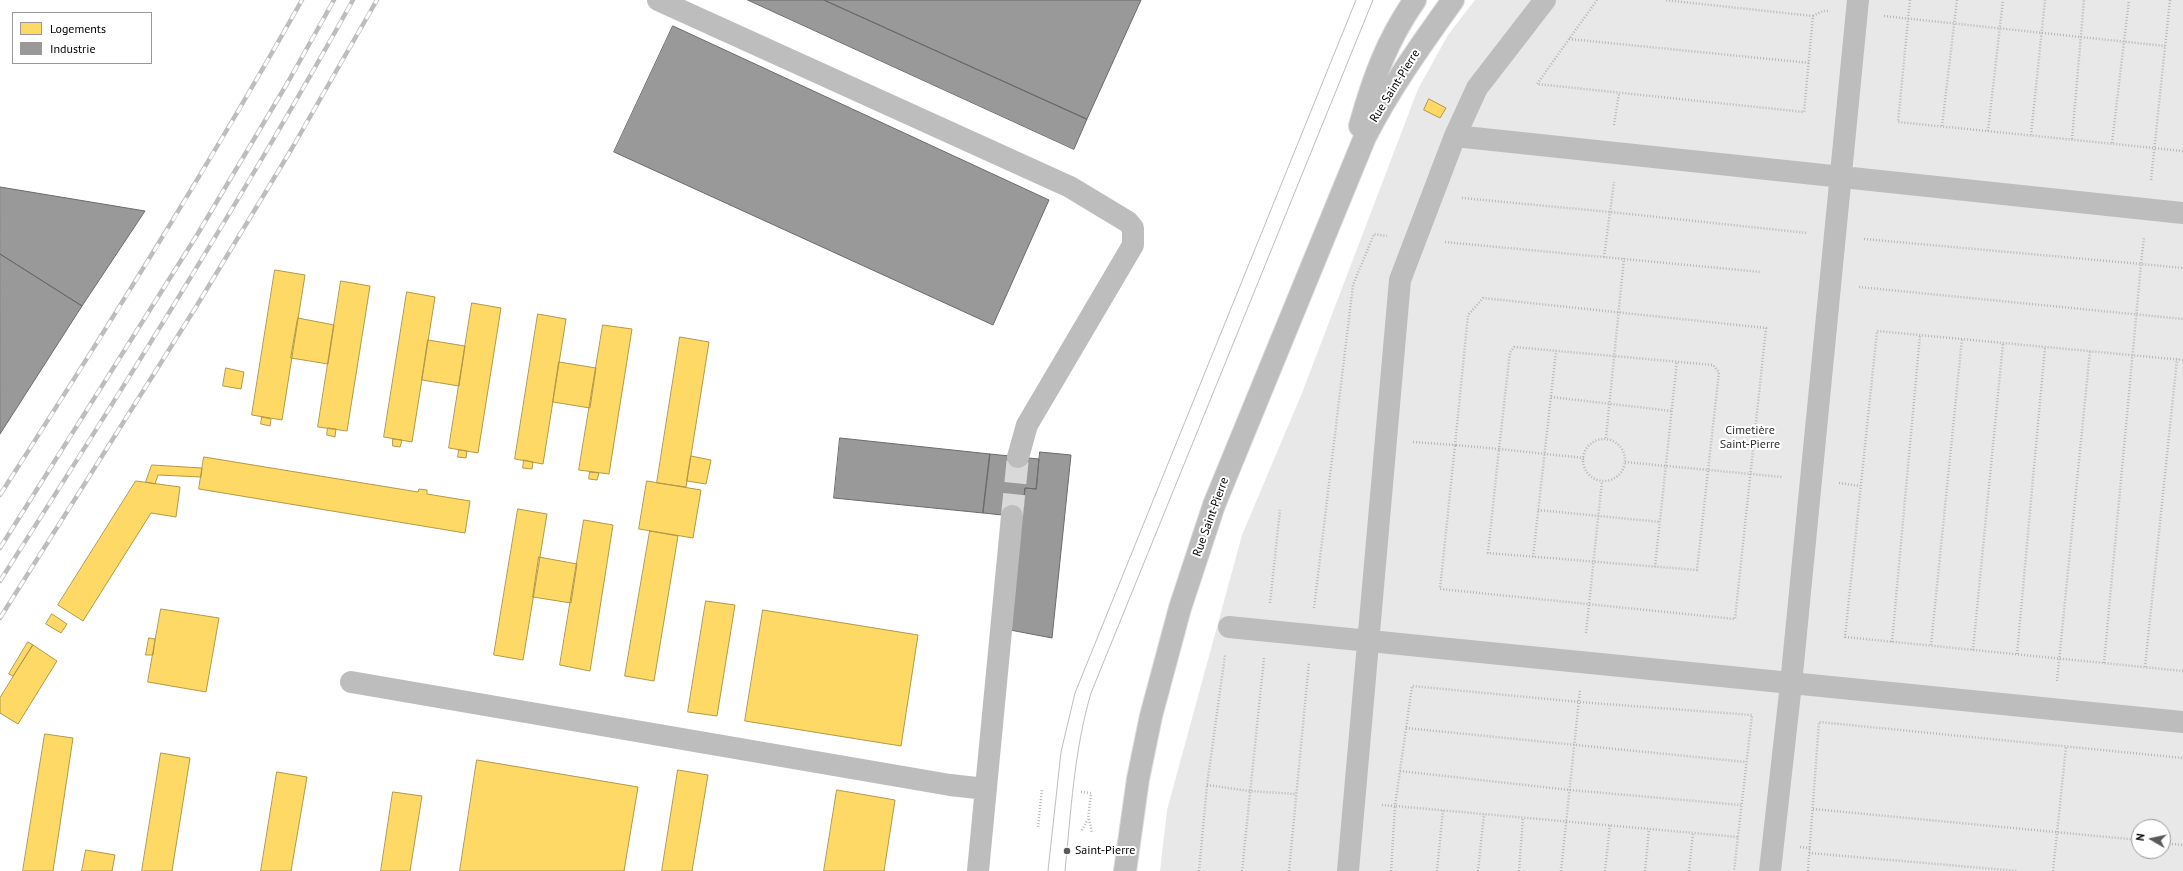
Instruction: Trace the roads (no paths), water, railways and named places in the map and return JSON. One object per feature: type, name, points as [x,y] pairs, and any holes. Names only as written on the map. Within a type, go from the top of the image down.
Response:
[{"type":"main road","points":[[658,0],[1070,187],[1128,222],[1133,228],[1133,245],[1027,425],[1018,457]]},
{"type":"main road","name":"Rue Saint-Pierre","points":[[1347,178],[1377,68],[1401,22],[1415,0]]},
{"type":"main road","name":"Rue Saint-Pierre","points":[[1125,871],[1138,779],[1150,716],[1180,608],[1214,505],[1347,178],[1381,105],[1400,75],[1453,0]]},
{"type":"main road","points":[[1348,871],[1370,640],[1400,280],[1417,239],[1454,136],[1476,88],[1545,0]]},
{"type":"main road","points":[[1770,871],[1791,684],[1857,6]]},
{"type":"main road","points":[[1454,136],[2183,213]]},
{"type":"main road","points":[[978,871],[1012,516]]},
{"type":"main road","points":[[1229,627],[1267,632],[1370,640],[1791,684],[2183,722]]},
{"type":"main road","points":[[351,682],[942,783],[986,789]]},
{"type":"tunnel","points":[[1012,516],[1018,457]]},
{"type":"tram line","points":[[1048,871],[1061,752],[1075,693],[1356,0]]},
{"type":"tram line","points":[[1065,871],[1077,759],[1085,715],[1091,693],[1373,0]]},
{"type":"railway","points":[[0,495],[155,250],[230,126],[302,0]]},
{"type":"railway","points":[[0,548],[197,235],[288,82],[334,0]]},
{"type":"railway","points":[[0,581],[181,293],[269,147],[353,0]]},
{"type":"railway","points":[[0,618],[196,307],[291,150],[377,0]]},
{"type":"place","name":"Saint-Pierre","points":[[1067,851]]},
{"type":"park label","name":"Cimetière Saint-Pierre","points":[[1750,438]]}]
